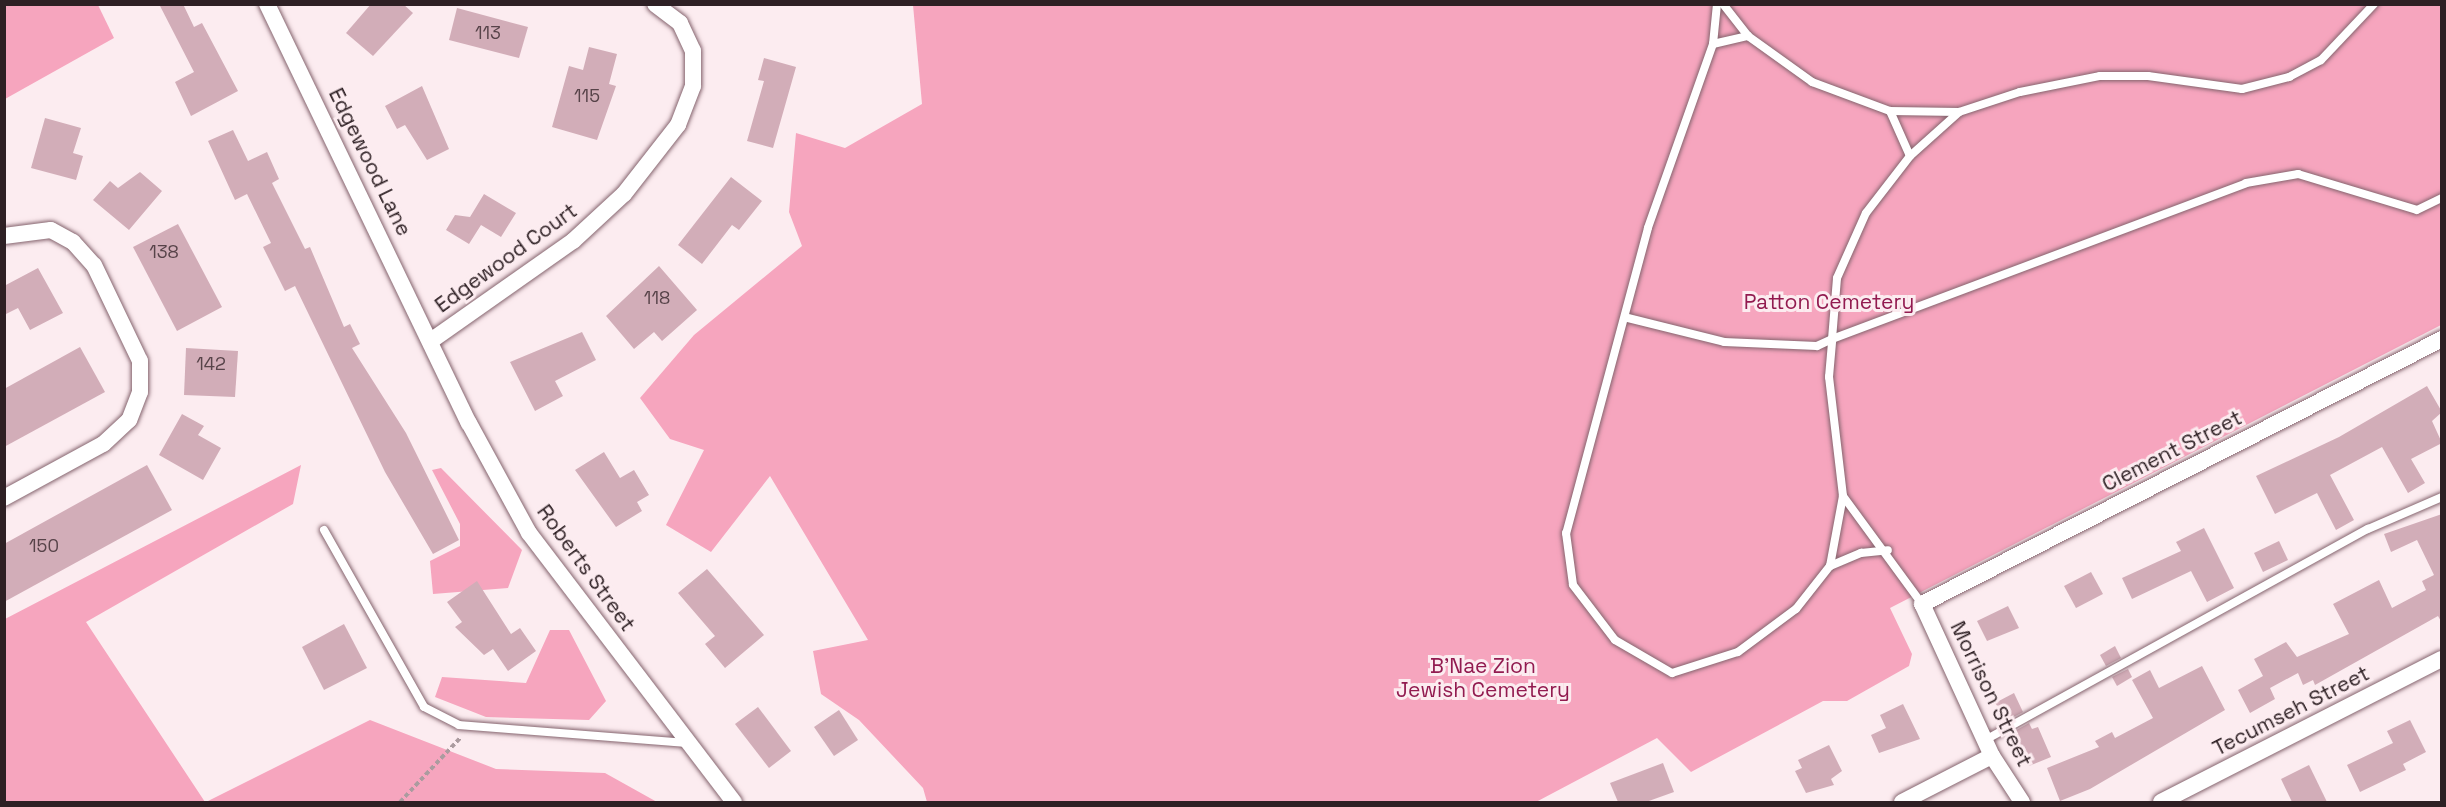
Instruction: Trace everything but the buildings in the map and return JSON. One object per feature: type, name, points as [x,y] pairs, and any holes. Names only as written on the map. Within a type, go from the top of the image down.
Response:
[{"type":"street","name":"Edgewood Lane","points":[[267,4],[432,340]]},
{"type":"street","name":"Edgewood Court","points":[[432,340],[573,241],[624,194],[678,125],[693,86],[693,51],[680,23],[655,4]]},
{"type":"street","points":[[4,236],[51,230],[73,242],[94,265],[140,361],[140,392],[129,420],[103,444],[4,498]]},
{"type":"street","name":"Clement Street","points":[[1922,604],[2442,339]]},
{"type":"street","name":"Roberts Street","points":[[432,340],[529,532],[594,623],[693,743],[734,802]]},
{"type":"street","name":"Morrison Street","points":[[1922,604],[1992,756],[2022,802]]},
{"type":"street","name":"Tecumseh Street","points":[[2161,802],[2442,659]]},
{"type":"street","points":[[1902,802],[1992,756]]},
{"type":"lane","points":[[1717,4],[1713,44],[1648,228],[1628,318],[1566,532],[1573,585],[1615,640],[1672,673],[1738,652],[1796,609],[1830,566],[1843,496],[1832,422],[1832,339],[1837,278],[1866,213],[1910,156],[1959,112]]},
{"type":"lane","points":[[1723,4],[1748,36],[1812,82],[1890,111],[1959,112],[2020,92],[2100,76],[2148,76],[2242,88],[2289,77],[2328,53],[2374,4]]},
{"type":"lane","points":[[1713,44],[1748,36]]},
{"type":"lane","points":[[1890,111],[1910,156]]},
{"type":"lane","points":[[1628,318],[1724,342],[1817,346],[2246,183],[2298,174],[2417,210],[2442,198]]},
{"type":"lane","points":[[1843,496],[1888,550],[1922,604]]},
{"type":"lane","points":[[1986,739],[2368,529],[2442,498]]},
{"type":"lane","points":[[324,530],[424,708],[471,726],[693,743]]},
{"type":"lane","points":[[1830,566],[1862,553],[1888,550]]},
{"type":"path","points":[[400,802],[471,726]]},
{"type":"green space","points":[[5,4],[98,5],[114,38],[5,99]]},
{"type":"green space","points":[[913,5],[2441,5],[2441,325],[1890,608],[1912,654],[1909,666],[1847,701],[1823,701],[1691,772],[1657,738],[1536,802],[927,802],[923,788],[859,720],[821,694],[813,651],[868,640],[770,476],[711,552],[666,525],[704,450],[670,439],[640,398],[694,335],[802,246],[789,212],[796,133],[845,148],[922,104]]},
{"type":"green space","points":[[301,465],[293,504],[86,622],[205,802],[5,802],[5,619]]},
{"type":"green space","points":[[441,468],[522,550],[508,588],[433,594],[430,561],[460,546],[460,524],[432,470]]},
{"type":"green space","points":[[550,630],[569,630],[606,701],[589,720],[486,717],[435,697],[442,677],[526,683]]},
{"type":"green space","points":[[370,720],[496,769],[605,773],[657,802],[206,802]]},
{"type":"park label","name":"Patton Cemetery","points":[[1829,302]]},
{"type":"park label","name":"B'Nae Zion Jewish Cemetery","points":[[1483,678]]}]
